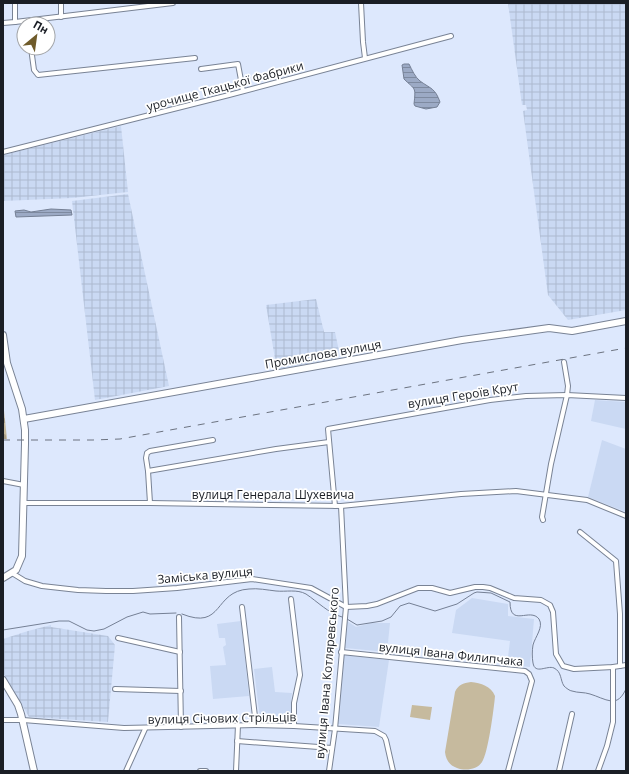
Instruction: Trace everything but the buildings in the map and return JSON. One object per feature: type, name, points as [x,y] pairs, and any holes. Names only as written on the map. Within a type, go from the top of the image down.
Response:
[{"type":"street","points":[[3,23],[15,22],[14,3]]},
{"type":"street","points":[[61,3],[61,17]]},
{"type":"street","points":[[56,18],[170,3]]},
{"type":"street","points":[[361,3],[365,58]]},
{"type":"street","name":"урочище Ткацької Фабрики","points":[[3,152],[451,36]]},
{"type":"street","points":[[32,56],[34,70],[38,75],[195,58]]},
{"type":"street","points":[[201,69],[238,64],[243,91]]},
{"type":"street","name":"Промислова вулиця","points":[[24,419],[462,340],[548,328],[572,331],[626,321]]},
{"type":"street","points":[[3,335],[7,363],[22,409],[25,430],[22,556],[18,566],[12,573],[3,578]]},
{"type":"street","points":[[543,520],[542,517],[545,494],[567,395],[568,386],[564,362]]},
{"type":"street","name":"вулиця Героїв Крут","points":[[329,442],[328,429],[490,400],[526,396],[567,395],[626,398]]},
{"type":"street","points":[[150,503],[146,458],[148,452],[214,440]]},
{"type":"street","points":[[148,471],[276,449],[329,442],[335,506]]},
{"type":"street","points":[[3,481],[24,485]]},
{"type":"street","name":"вулиця Генерала Шухевича","points":[[24,503],[340,506],[522,491],[586,500],[626,516]]},
{"type":"street","name":"вулиця Івана Котляревського","points":[[329,771],[335,729],[346,607],[340,506]]},
{"type":"street","points":[[580,532],[616,561],[620,614],[620,666]]},
{"type":"street","name":"Заміська вулиця","points":[[12,573],[25,581],[42,586],[106,591],[177,588],[252,579],[311,588],[346,607]]},
{"type":"street","points":[[346,607],[377,604],[418,588],[432,588],[450,593],[476,587],[490,588],[514,598],[536,599],[550,605],[553,612],[556,654],[563,666],[574,669],[626,665]]},
{"type":"street","points":[[291,599],[300,675],[294,703],[294,726]]},
{"type":"street","points":[[242,607],[256,725]]},
{"type":"street","points":[[179,617],[181,727]]},
{"type":"street","points":[[118,638],[180,652]]},
{"type":"street","name":"вулиця Івана Филипчака","points":[[341,652],[525,671],[529,674],[532,681],[508,771]]},
{"type":"street","points":[[598,771],[607,746],[613,722],[613,667]]},
{"type":"street","points":[[3,680],[18,705],[23,720],[34,771]]},
{"type":"street","points":[[115,689],[181,691]]},
{"type":"street","points":[[559,771],[572,714]]},
{"type":"street","name":"вулиця Січових Стрільців","points":[[3,720],[23,720],[145,729],[256,725],[375,731],[384,736],[389,748],[393,771]]},
{"type":"street","points":[[236,771],[238,725]]},
{"type":"street","points":[[126,771],[145,729]]},
{"type":"street","points":[[238,741],[332,748]]},
{"type":"street","points":[[200,771],[206,771]]},
{"type":"shaded area","points":[[508,3],[626,3],[626,310],[568,320],[548,295],[523,111],[527,110],[526,105],[522,105]]},
{"type":"shaded area","points":[[409,64],[418,79],[434,91],[440,102],[437,107],[426,109],[415,106],[415,91],[413,87],[404,79],[402,65]]},
{"type":"shaded area","points":[[121,126],[128,192],[72,198],[3,201],[3,155]]},
{"type":"shaded area","points":[[128,194],[169,386],[95,400],[72,201]]},
{"type":"shaded area","points":[[51,209],[71,210],[72,215],[16,217],[15,211],[24,210],[31,212]]},
{"type":"shaded area","points":[[316,299],[324,332],[335,332],[339,351],[332,353],[333,359],[279,369],[277,359],[275,359],[266,305]]},
{"type":"shaded area","points":[[595,400],[626,402],[626,429],[591,421]]},
{"type":"shaded area","points":[[602,440],[626,449],[626,512],[588,497]]},
{"type":"shaded area","points":[[472,598],[508,604],[508,616],[534,619],[530,667],[507,665],[510,641],[452,633],[456,610]]},
{"type":"shaded area","points":[[241,621],[249,696],[213,699],[210,666],[226,665],[223,647],[226,645],[225,638],[219,638],[217,624]]},
{"type":"shaded area","points":[[347,621],[356,627],[371,623],[390,623],[387,652],[345,648]]},
{"type":"shaded area","points":[[51,625],[51,627],[108,636],[115,645],[108,722],[29,717],[3,673],[3,639]]},
{"type":"shaded area","points":[[344,655],[389,660],[379,727],[338,724]]},
{"type":"shaded area","points":[[272,667],[275,692],[292,693],[291,719],[260,720],[254,669]]},
{"type":"green space","points":[[3,401],[7,439],[3,439]]},
{"type":"green space","points":[[471,682],[485,686],[491,690],[495,696],[490,730],[482,762],[477,767],[464,769],[454,767],[450,764],[447,760],[445,752],[455,692],[461,685]]},
{"type":"green space","points":[[412,705],[432,707],[430,720],[410,717]]},
{"type":"waterway","points":[[182,614],[195,618],[205,618],[212,614],[229,596],[238,591],[256,589],[303,592],[328,610],[342,617]]},
{"type":"waterway","points":[[347,619],[357,625],[382,621],[391,617],[400,606],[409,603],[435,611],[457,604],[477,592],[491,593],[510,602],[513,614],[517,616],[531,615],[539,619],[540,629],[533,645],[532,652],[534,667],[539,669],[554,668],[560,674],[564,686],[569,690],[588,693],[611,701]]},
{"type":"waterway","points":[[3,630],[59,621],[69,621],[87,630],[94,631],[104,629],[127,617],[143,612],[150,614],[176,613]]},
{"type":"waterway","points":[[614,701],[618,700],[626,689]]},
{"type":"railway","points":[[3,440],[120,439],[626,348]]}]
